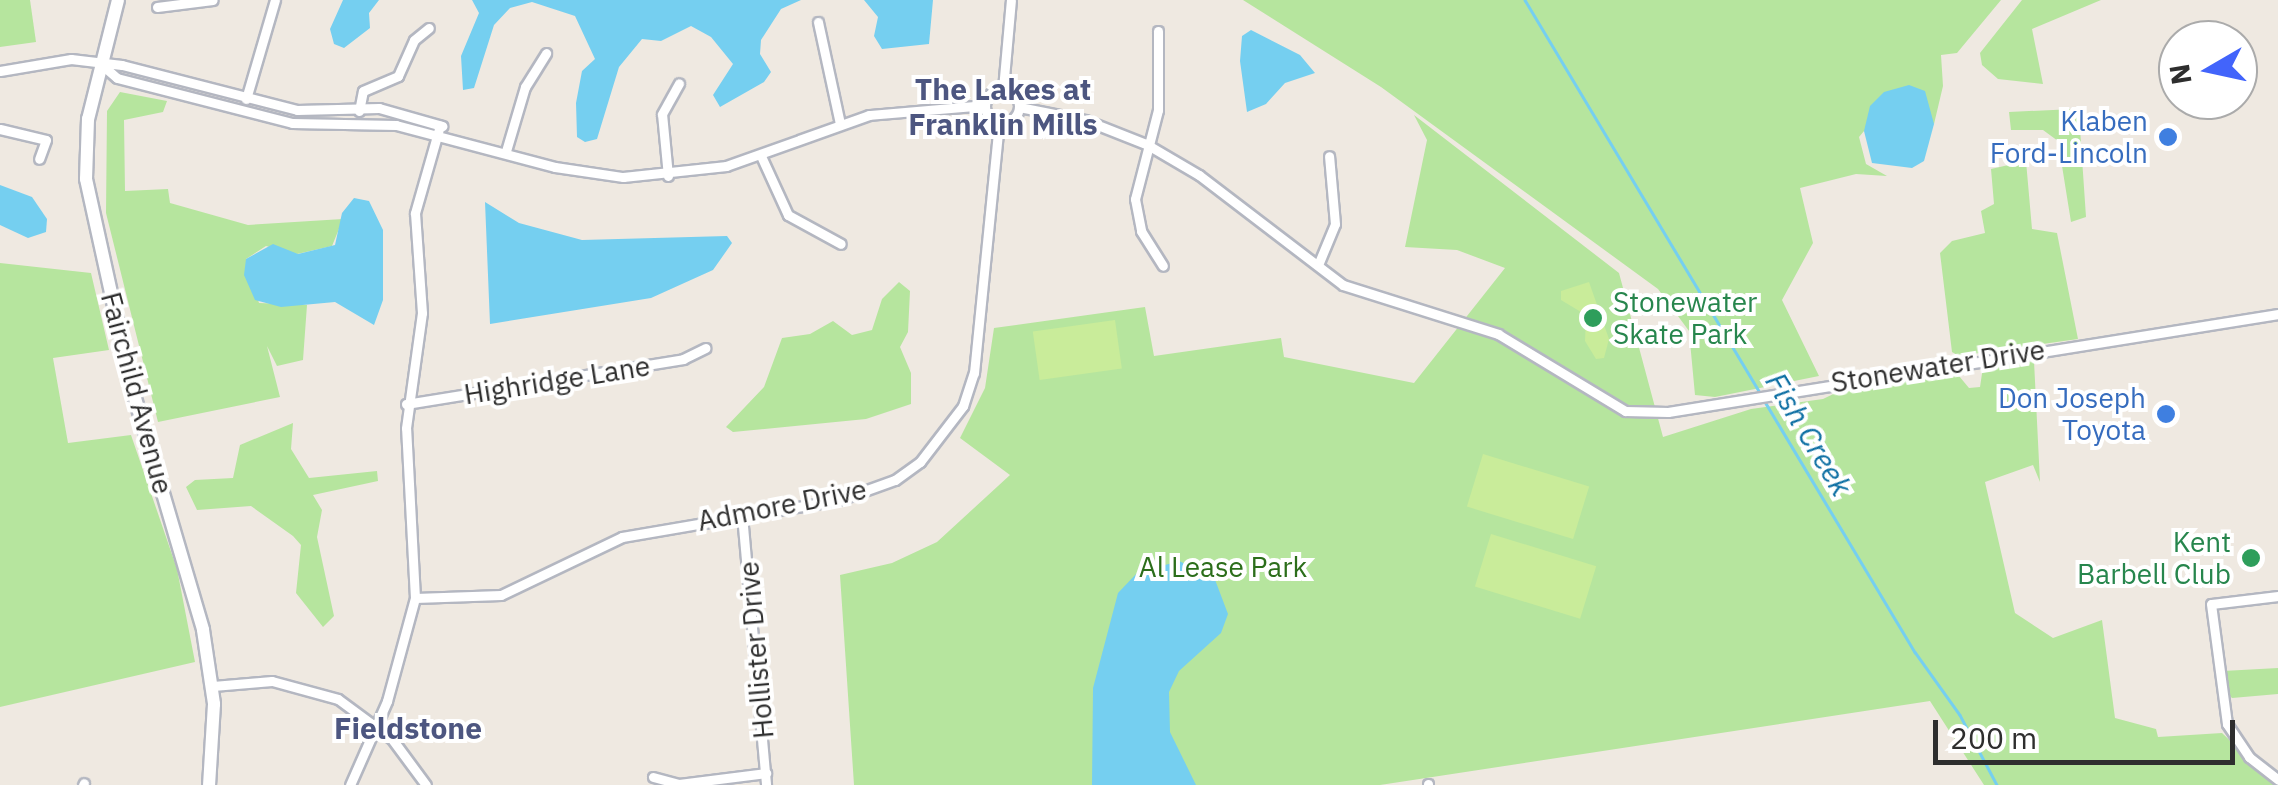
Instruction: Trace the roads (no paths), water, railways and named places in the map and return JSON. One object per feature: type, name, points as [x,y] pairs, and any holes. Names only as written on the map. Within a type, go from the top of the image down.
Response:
[{"type":"main road","name":"Fairchild Avenue","points":[[118,0],[86,132],[94,230],[132,388],[194,590],[213,686],[209,785]]},
{"type":"street","points":[[157,7],[213,0]]},
{"type":"street","points":[[243,111],[275,0]]},
{"type":"street","points":[[0,71],[71,59],[297,110],[398,110],[454,135],[588,174],[668,176],[761,156],[840,124],[900,109],[985,104],[1003,89],[1011,0]]},
{"type":"street","points":[[818,22],[840,124]]},
{"type":"street","points":[[359,110],[363,92],[398,76],[414,40],[429,28]]},
{"type":"street","points":[[1158,31],[1160,93],[1136,181],[1137,216],[1162,266]]},
{"type":"street","points":[[506,151],[526,87],[546,52]]},
{"type":"street","points":[[101,64],[117,78],[292,123],[369,122],[438,129]]},
{"type":"street","points":[[668,176],[662,114],[679,82]]},
{"type":"street","points":[[985,104],[999,122],[1012,119],[1019,107],[1015,95],[1003,89]]},
{"type":"street","name":"Stonewater Drive","points":[[1019,107],[1085,120],[1146,144],[1199,175],[1318,265],[1366,295],[1498,334],[1625,410],[1668,412],[2278,314]]},
{"type":"street","name":"Admore Drive","points":[[415,598],[501,595],[622,537],[868,492],[895,480],[941,442],[974,373],[999,122]]},
{"type":"street","points":[[0,129],[46,140],[39,159]]},
{"type":"street","points":[[350,785],[377,726],[415,598],[406,404],[422,313],[415,213],[438,129]]},
{"type":"street","points":[[761,156],[788,215],[841,244]]},
{"type":"street","points":[[1318,265],[1335,224],[1329,156]]},
{"type":"street","name":"Highridge Lane","points":[[406,404],[683,360],[706,348]]},
{"type":"street","name":"Hollister Drive","points":[[742,516],[766,785]]},
{"type":"street","points":[[2278,596],[2212,604],[2227,724],[2249,757],[2278,780]]},
{"type":"street","points":[[213,686],[252,680],[308,687],[377,726],[426,785]]},
{"type":"street","points":[[652,777],[678,784],[766,773]]},
{"type":"water","points":[[343,0],[379,0],[369,13],[370,28],[344,48],[334,44],[330,29]]},
{"type":"water","points":[[472,0],[801,0],[781,9],[761,40],[760,54],[771,72],[764,82],[720,107],[713,95],[733,64],[711,37],[691,26],[661,41],[642,39],[619,67],[597,139],[585,142],[577,137],[576,103],[582,71],[595,59],[575,16],[532,2],[510,8],[494,25],[474,88],[463,90],[461,56],[479,13]]},
{"type":"water","points":[[864,0],[933,0],[929,44],[882,49],[874,36],[878,17]]},
{"type":"water","points":[[1251,30],[1300,55],[1315,73],[1285,83],[1266,104],[1247,112],[1240,61],[1242,36]]},
{"type":"water","points":[[1909,85],[1925,91],[1934,124],[1924,161],[1912,168],[1872,163],[1864,131],[1870,106],[1884,92]]},
{"type":"water","points":[[0,185],[32,197],[47,219],[46,232],[28,238],[0,225]]},
{"type":"water","points":[[354,198],[369,201],[383,230],[383,300],[374,325],[335,302],[281,307],[255,300],[244,275],[246,259],[273,244],[298,254],[335,245],[342,213]]},
{"type":"water","points":[[485,202],[519,223],[582,240],[727,236],[732,243],[713,270],[651,298],[490,324]]},
{"type":"water","points":[[1179,561],[1214,577],[1228,614],[1221,633],[1179,671],[1169,692],[1170,732],[1196,785],[1092,785],[1093,688],[1118,593],[1137,573]]},
{"type":"waterway","name":"Fish Creek","points":[[1525,0],[1760,393]]},
{"type":"waterway","name":"Fish Creek","points":[[1764,400],[1915,652],[1960,715],[1997,785]]},
{"type":"place","name":"Klaben Ford-Lincoln","points":[[2168,137]]},
{"type":"place","name":"Stonewater Skate Park","points":[[1593,318]]},
{"type":"place","name":"Don Joseph Toyota","points":[[2166,414]]},
{"type":"place","name":"Kent Barbell Club","points":[[2251,558]]},
{"type":"district","name":"The Lakes at Franklin Mills","points":[[1003,106]]},
{"type":"district","name":"Fieldstone","points":[[408,728]]},
{"type":"park label","name":"Al Lease Park","points":[[1223,567]]}]
